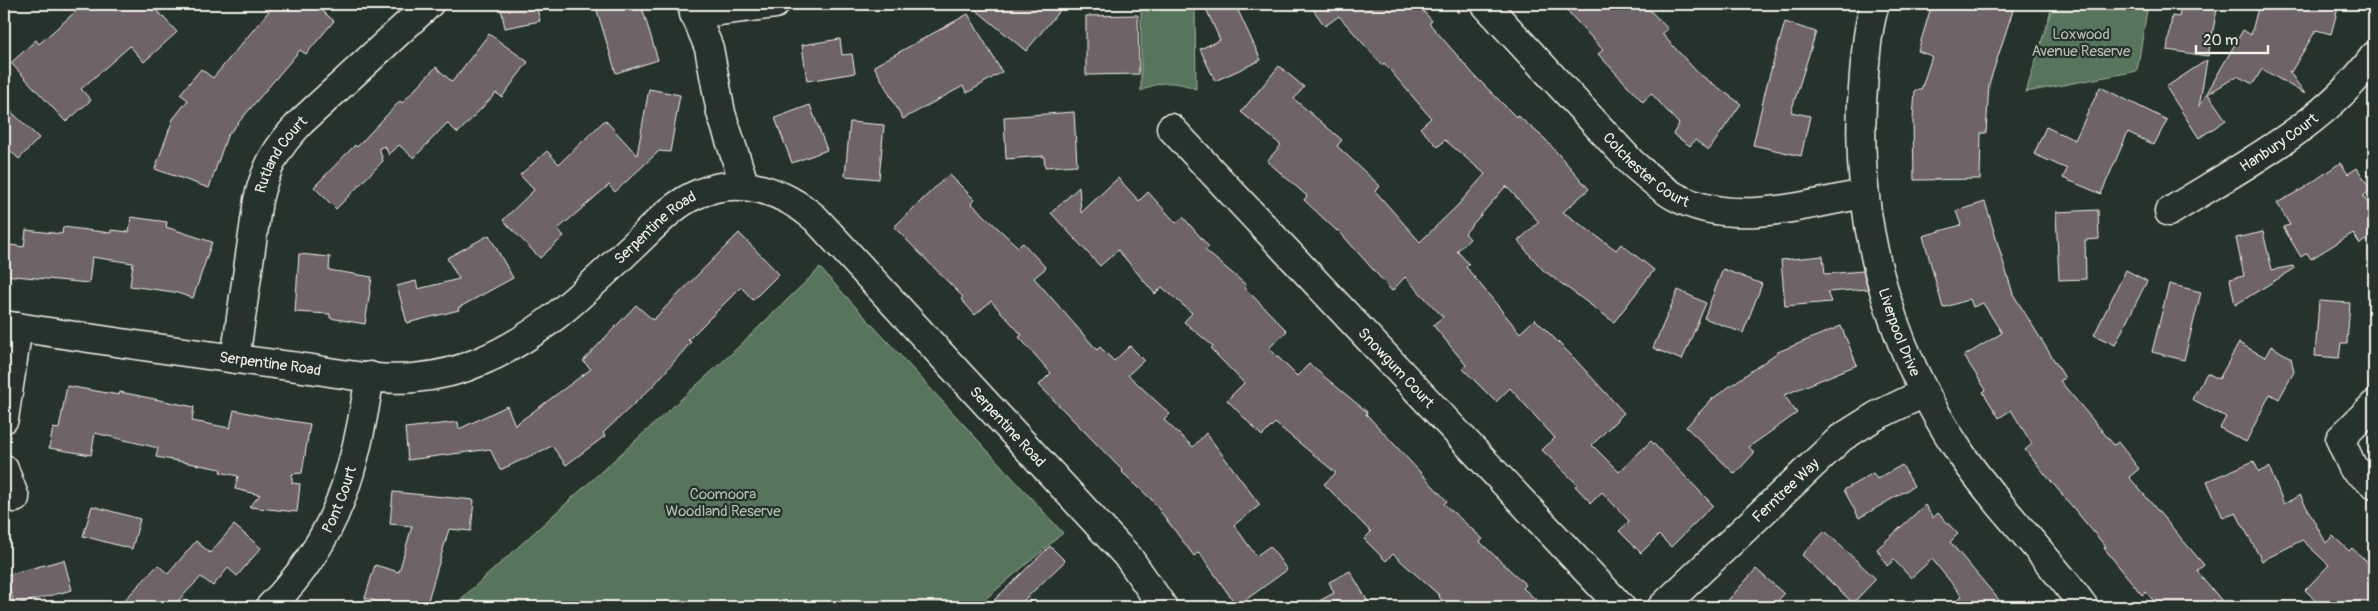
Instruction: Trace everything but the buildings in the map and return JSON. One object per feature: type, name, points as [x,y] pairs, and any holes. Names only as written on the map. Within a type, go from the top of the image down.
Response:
[{"type":"street","name":"Rutland Court","points":[[235,359],[258,200],[264,175],[272,156],[301,122],[429,4]]},
{"type":"street","points":[[745,186],[721,113],[709,48],[693,9],[775,4]]},
{"type":"street","name":"Colchester Court","points":[[1485,4],[1632,163],[1654,182],[1675,196],[1698,206],[1720,212],[1743,212],[1778,210],[1864,194]]},
{"type":"street","name":"Liverpool Drive","points":[[1875,4],[1866,51],[1861,106],[1864,194],[1876,264],[1888,306],[1905,353],[1924,393],[1962,455],[2084,607]]},
{"type":"street","name":"Hanbury Court","points":[[2169,212],[2311,122],[2336,102],[2374,56]]},
{"type":"street","points":[[716,188],[721,113]]},
{"type":"street","name":"Snowgum Court","points":[[1171,128],[1621,607]]},
{"type":"street","name":"Serpentine Road","points":[[11,326],[235,359],[370,376],[413,378],[445,373],[477,363],[509,349],[555,317],[673,210],[700,193],[716,188],[745,186],[775,192],[791,199],[816,218],[1129,558],[1163,607]]},
{"type":"street","points":[[4,419],[11,326]]},
{"type":"street","name":"Pont Court","points":[[270,607],[298,576],[319,547],[335,515],[360,438],[370,376]]},
{"type":"street","name":"Ferntree Way","points":[[1662,607],[1841,438],[1876,416],[1924,393]]},
{"type":"street","points":[[2374,405],[2340,440],[2354,468],[2374,484]]},
{"type":"street","points":[[4,469],[15,498]]},
{"type":"green space","points":[[1141,4],[1195,4],[1196,89],[1182,84],[1162,83],[1141,91]]},
{"type":"green space","name":"Loxwood Avenue Reserve","points":[[2053,4],[2148,4],[2137,71],[2026,92]]},
{"type":"green space","name":"Coomoora Woodland Reserve","points":[[820,268],[1063,533],[976,607],[452,607],[731,354]]}]
